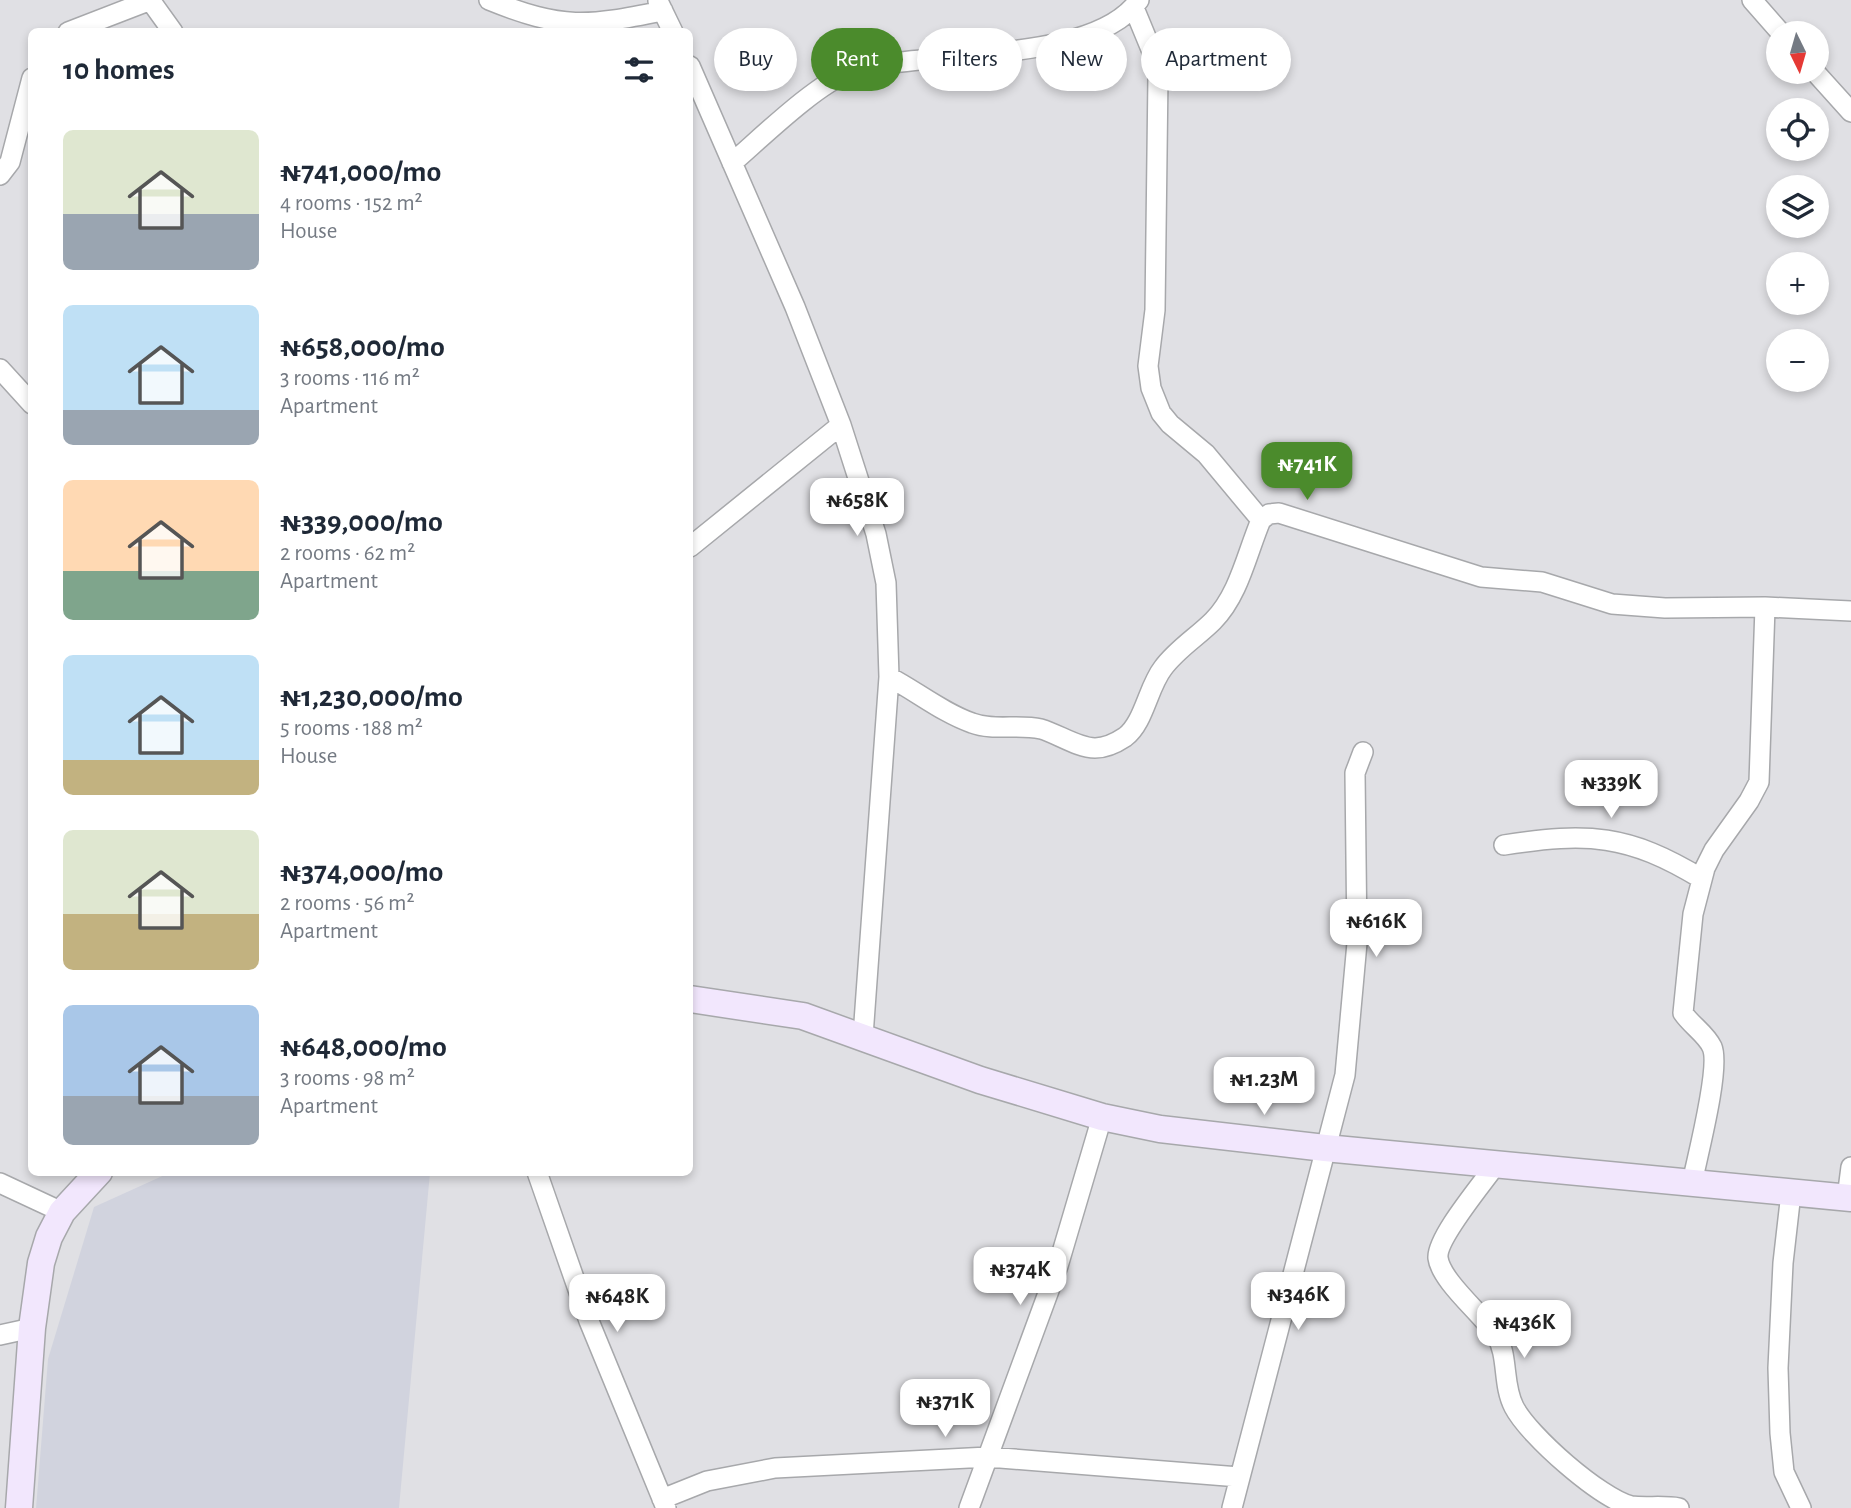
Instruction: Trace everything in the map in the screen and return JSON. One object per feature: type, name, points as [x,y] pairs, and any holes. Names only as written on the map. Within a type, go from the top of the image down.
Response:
[{"type":"street","points":[[78,28],[150,0],[170,28]]},
{"type":"street","points":[[489,0],[555,23],[612,21],[660,5],[671,28]]},
{"type":"street","points":[[1752,0],[1771,21]]},
{"type":"street","points":[[732,163],[837,77],[878,64],[1005,53],[1058,41],[1113,24],[1136,4],[1158,76],[1155,310],[1148,366],[1151,388],[1161,413],[1170,424],[1206,454],[1261,520]]},
{"type":"street","points":[[693,73],[795,307],[841,425],[876,534],[887,583],[889,677],[863,1036]]},
{"type":"street","points":[[1826,84],[1851,112]]},
{"type":"street","points":[[0,175],[10,162],[28,93]]},
{"type":"street","points":[[0,369],[28,400]]},
{"type":"street","points":[[693,545],[841,425]]},
{"type":"street","points":[[889,677],[953,716],[975,725],[1017,725],[1070,738],[1088,748],[1109,746],[1128,735],[1135,725],[1148,693],[1163,667],[1212,622],[1226,604],[1261,520],[1269,514],[1279,513],[1469,574],[1542,582],[1612,604],[1665,608],[1765,607],[1851,611]]},
{"type":"street","points":[[1692,1184],[1711,1090],[1714,1056],[1707,1040],[1683,1013],[1693,914],[1702,879],[1714,850],[1749,801],[1759,782],[1765,607]]},
{"type":"street","points":[[1232,1508],[1340,1094],[1349,1043],[1357,943],[1355,773],[1363,752]]},
{"type":"street","points":[[1504,845],[1556,837],[1619,842],[1648,849],[1702,879]]},
{"type":"street","points":[[693,999],[803,1016],[980,1080],[1102,1117],[1160,1129],[1325,1148],[1849,1198],[1851,1167]]},
{"type":"street","points":[[970,1508],[1065,1243],[1102,1117]]},
{"type":"street","points":[[1497,1163],[1446,1236],[1439,1249],[1438,1260],[1450,1280],[1500,1341],[1514,1407],[1559,1457],[1593,1485],[1630,1506],[1679,1508]]},
{"type":"street","points":[[19,1508],[32,1328],[41,1263],[48,1237],[62,1212],[95,1176]]},
{"type":"street","points":[[538,1176],[589,1321],[664,1503],[707,1481],[775,1468],[988,1457],[1239,1477]]},
{"type":"street","points":[[0,1183],[62,1212]]},
{"type":"street","points":[[1791,1193],[1779,1342],[1780,1433],[1784,1472],[1801,1508]]},
{"type":"street","points":[[0,1335],[32,1328]]},
{"type":"shaded area","points":[[162,1176],[430,1176],[399,1508],[36,1508],[48,1359],[94,1207]]}]
